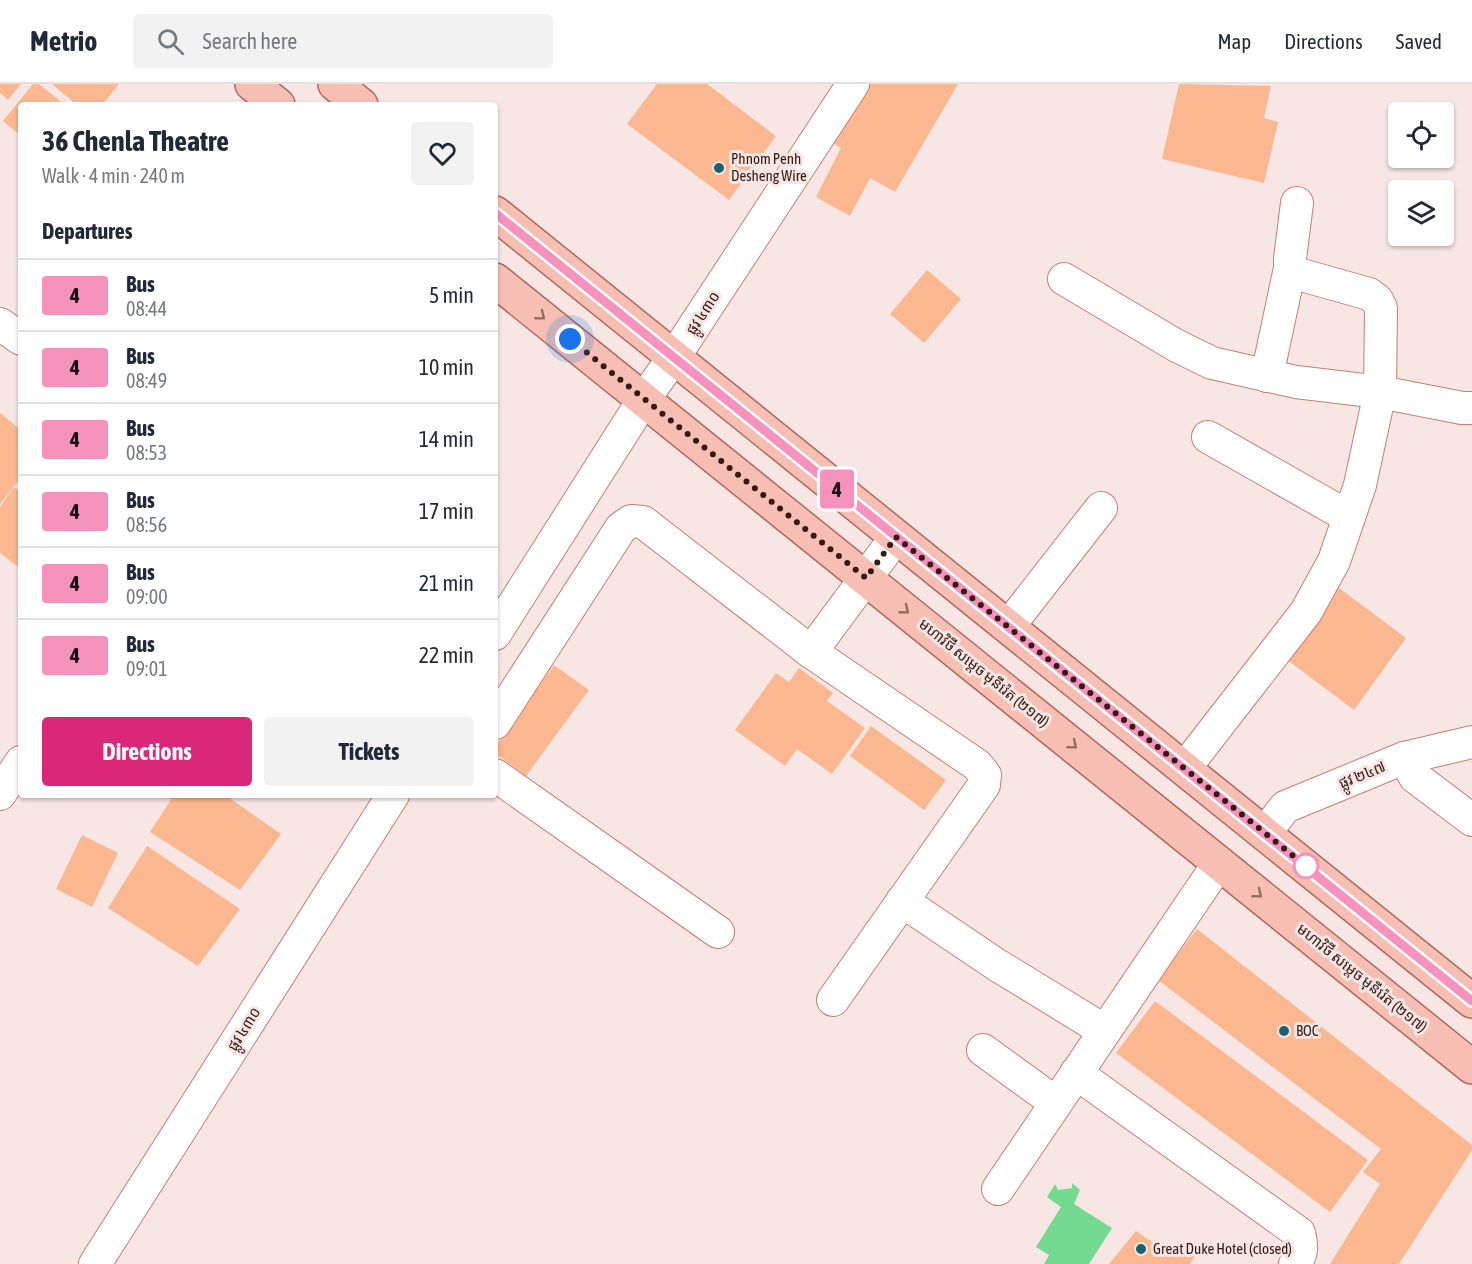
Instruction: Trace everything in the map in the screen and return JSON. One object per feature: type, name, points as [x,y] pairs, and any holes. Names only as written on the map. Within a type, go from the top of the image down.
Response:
[{"type":"main road","points":[[252,84],[274,102]]},
{"type":"main road","points":[[335,84],[357,102]]},
{"type":"main road","points":[[498,215],[1472,1001]]},
{"type":"main road","name":"មហាវិថី សម្តេច មុនីរ៉េត (២១៧)","points":[[498,281],[1472,1067]]},
{"type":"street","name":"ផ្លូវ ៤៣០","points":[[498,629],[644,399],[853,84]]},
{"type":"street","points":[[1267,376],[1290,268],[1297,203]]},
{"type":"street","points":[[1184,769],[1306,612],[1334,561],[1360,484],[1380,392],[1381,308],[1377,300],[1369,294],[1298,274],[1290,268]]},
{"type":"street","points":[[1064,279],[1177,346],[1212,363],[1296,382],[1380,392],[1472,408]]},
{"type":"street","points":[[0,324],[18,337]]},
{"type":"street","points":[[1208,437],[1349,517]]},
{"type":"street","points":[[1008,627],[1101,508]]},
{"type":"street","points":[[498,718],[621,528],[631,521],[643,522],[811,652],[977,765],[985,775],[984,786],[833,1000]]},
{"type":"street","points":[[811,652],[896,537]]},
{"type":"street","name":"ផ្លូវ ២៤៧","points":[[1265,833],[1285,807],[1404,758],[1472,742]]},
{"type":"street","points":[[1404,758],[1415,777],[1472,820]]},
{"type":"street","points":[[0,794],[13,762]]},
{"type":"street","points":[[498,777],[718,932]]},
{"type":"street","name":"ផ្លូវ ៤៣០","points":[[95,1264],[391,798]]},
{"type":"street","points":[[998,1189],[1219,863]]},
{"type":"street","points":[[902,901],[997,965],[1105,1031]]},
{"type":"street","points":[[983,1050],[1056,1103]]},
{"type":"street","points":[[1076,1074],[1299,1233],[1302,1244],[1301,1255],[1295,1264]]},
{"type":"shaded area","points":[[1072,1183],[1080,1190],[1074,1204],[1112,1228],[1089,1264],[1044,1264],[1049,1255],[1036,1247],[1061,1207],[1047,1197],[1055,1184],[1058,1190],[1072,1188]]},
{"type":"building","points":[[0,84],[21,84],[8,100],[0,93]]},
{"type":"building","points":[[33,84],[39,84],[61,102],[18,102]]},
{"type":"building","points":[[52,84],[119,84],[104,102],[73,102]]},
{"type":"building","name":"Phnom Penh Desheng Wire","points":[[657,84],[707,84],[776,136],[729,200],[627,124]]},
{"type":"building","points":[[862,84],[958,84],[895,192],[870,178],[850,216],[816,197],[841,148],[828,140]]},
{"type":"building","points":[[1179,84],[1271,86],[1264,118],[1278,122],[1264,183],[1162,159]]},
{"type":"building","points":[[18,102],[18,134],[3,121]]},
{"type":"building","points":[[927,270],[961,299],[924,343],[890,314]]},
{"type":"building","points":[[0,413],[18,428],[18,482],[0,504]]},
{"type":"building","points":[[14,487],[18,490],[18,567],[0,553],[0,507]]},
{"type":"building","points":[[1339,588],[1406,638],[1354,710],[1286,659]]},
{"type":"building","points":[[554,665],[589,690],[526,776],[498,755],[498,743]]},
{"type":"building","points":[[799,668],[833,693],[827,701],[865,728],[832,774],[797,749],[785,766],[735,730],[776,673],[789,682]]},
{"type":"building","points":[[871,726],[946,780],[924,810],[850,756]]},
{"type":"building","points":[[172,798],[229,798],[281,834],[240,890],[150,832]]},
{"type":"building","points":[[82,835],[118,853],[92,907],[56,889]]},
{"type":"building","points":[[147,846],[240,909],[198,966],[108,908]]},
{"type":"building","points":[[1197,929],[1472,1145],[1472,1150],[1399,1264],[1330,1264],[1380,1184],[1363,1172],[1381,1149],[1158,980]]},
{"type":"building","points":[[1155,1001],[1368,1160],[1330,1212],[1116,1053]]},
{"type":"building","name":"Great Duke Hotel (closed)","points":[[1136,1231],[1169,1254],[1175,1243],[1195,1256],[1190,1264],[1109,1264]]},
{"type":"bus line","name":"4","points":[[498,215],[1472,1001]]},
{"type":"place","name":"Phnom Penh Desheng Wire","points":[[719,168]]},
{"type":"place","name":"BOC","points":[[1284,1031]]},
{"type":"place","name":"Great Duke Hotel (closed)","points":[[1141,1249]]},
{"type":"route","points":[[570,339],[866,578],[896,537],[1306,866]]}]
